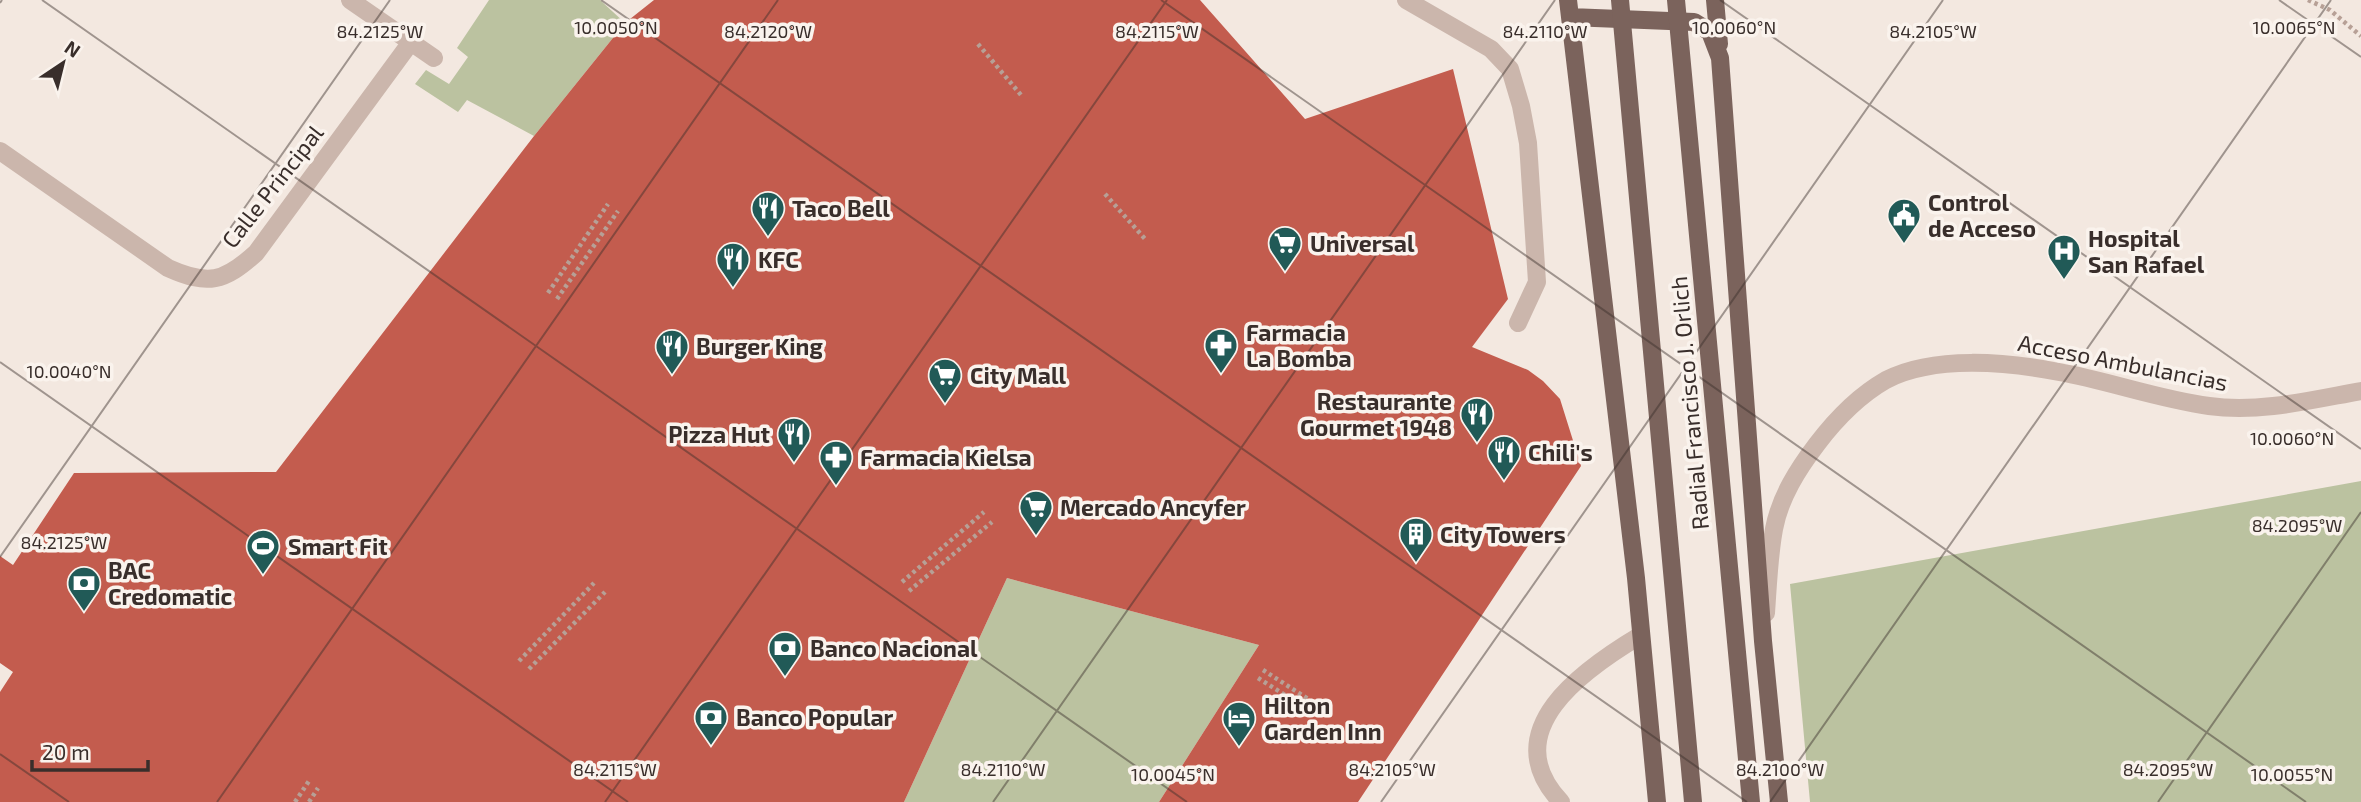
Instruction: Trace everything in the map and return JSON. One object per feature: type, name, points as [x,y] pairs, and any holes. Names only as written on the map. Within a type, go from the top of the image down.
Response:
[{"type":"main road","name":"Radial Francisco J. Orlich","points":[[1620,0],[1693,802]]},
{"type":"main road","name":"Radial Francisco J. Orlich","points":[[1676,0],[1751,802]]},
{"type":"main road","points":[[1715,0],[1763,641],[1779,802]]},
{"type":"main road","points":[[1657,802],[1641,635],[1569,9],[1694,22],[1710,32],[1720,58]]},
{"type":"street","points":[[350,0],[433,58]]},
{"type":"street","points":[[1406,0],[1491,49],[1510,69],[1528,143],[1537,282],[1518,323]]},
{"type":"street","name":"Calle Principal","points":[[0,151],[168,268],[193,280],[222,278],[256,253],[411,42]]},
{"type":"street","name":"Acceso Ambulancias","points":[[1763,641],[1774,527],[1789,487],[1799,467],[1836,419],[1861,397],[1888,379],[1916,369],[1947,364],[1994,363],[2059,372],[2209,406],[2247,408],[2290,404],[2361,391]]},
{"type":"street","points":[[1561,802],[1542,774],[1536,746],[1547,716],[1568,686],[1599,660],[1641,635]]},
{"type":"path","points":[[2308,0],[2330,10],[2361,36]]},
{"type":"path","points":[[978,44],[1021,95]]},
{"type":"path","points":[[1105,194],[1146,240]]},
{"type":"path","points":[[548,293],[608,204]]},
{"type":"path","points":[[556,299],[618,211]]},
{"type":"path","points":[[902,582],[984,512]]},
{"type":"path","points":[[909,591],[992,522]]},
{"type":"path","points":[[519,661],[594,583]]},
{"type":"path","points":[[529,668],[605,592]]},
{"type":"path","points":[[1263,670],[1316,704]]},
{"type":"path","points":[[1258,678],[1312,712]]},
{"type":"path","points":[[295,802],[309,781]]},
{"type":"path","points":[[309,802],[318,788]]},
{"type":"green space","points":[[489,0],[600,0],[625,23],[534,136],[467,100],[458,112],[415,84],[426,70],[449,84],[468,57],[457,48]]},
{"type":"green space","points":[[2361,481],[2361,802],[1810,802],[1790,584]]},
{"type":"green space","points":[[1007,578],[1259,645],[1159,802],[904,802]]},
{"type":"building","name":"City Mall","points":[[654,0],[1200,0],[1305,119],[1453,69],[1508,299],[1472,347],[1528,370],[1560,399],[1581,466],[1358,802],[1159,802],[1259,645],[1007,578],[904,802],[0,802],[0,692],[13,672],[0,663],[0,556],[13,565],[74,473],[276,472],[534,136],[625,23]]},
{"type":"place","name":"Taco Bell","points":[[768,238]]},
{"type":"place","name":"Control de Acceso","points":[[1904,245]]},
{"type":"place","name":"Universal","points":[[1285,273]]},
{"type":"place","name":"Hospital San Rafael","points":[[2064,281]]},
{"type":"place","name":"KFC","points":[[733,289]]},
{"type":"place","name":"Farmacia La Bomba","points":[[1221,375]]},
{"type":"place","name":"Burger King","points":[[672,376]]},
{"type":"place","name":"City Mall","points":[[945,405]]},
{"type":"place","name":"Restaurante Gourmet 1948","points":[[1477,444]]},
{"type":"place","name":"Pizza Hut","points":[[794,464]]},
{"type":"place","name":"Chili's","points":[[1504,482]]},
{"type":"place","name":"Farmacia Kielsa","points":[[836,487]]},
{"type":"place","name":"Mercado Ancyfer","points":[[1036,537]]},
{"type":"place","name":"City Towers","points":[[1416,564]]},
{"type":"place","name":"Smart Fit","points":[[263,576]]},
{"type":"place","name":"BAC Credomatic","points":[[84,613]]},
{"type":"place","name":"Banco Nacional","points":[[785,678]]},
{"type":"place","name":"Banco Popular","points":[[711,747]]},
{"type":"place","name":"Hilton Garden Inn","points":[[1239,748]]}]
